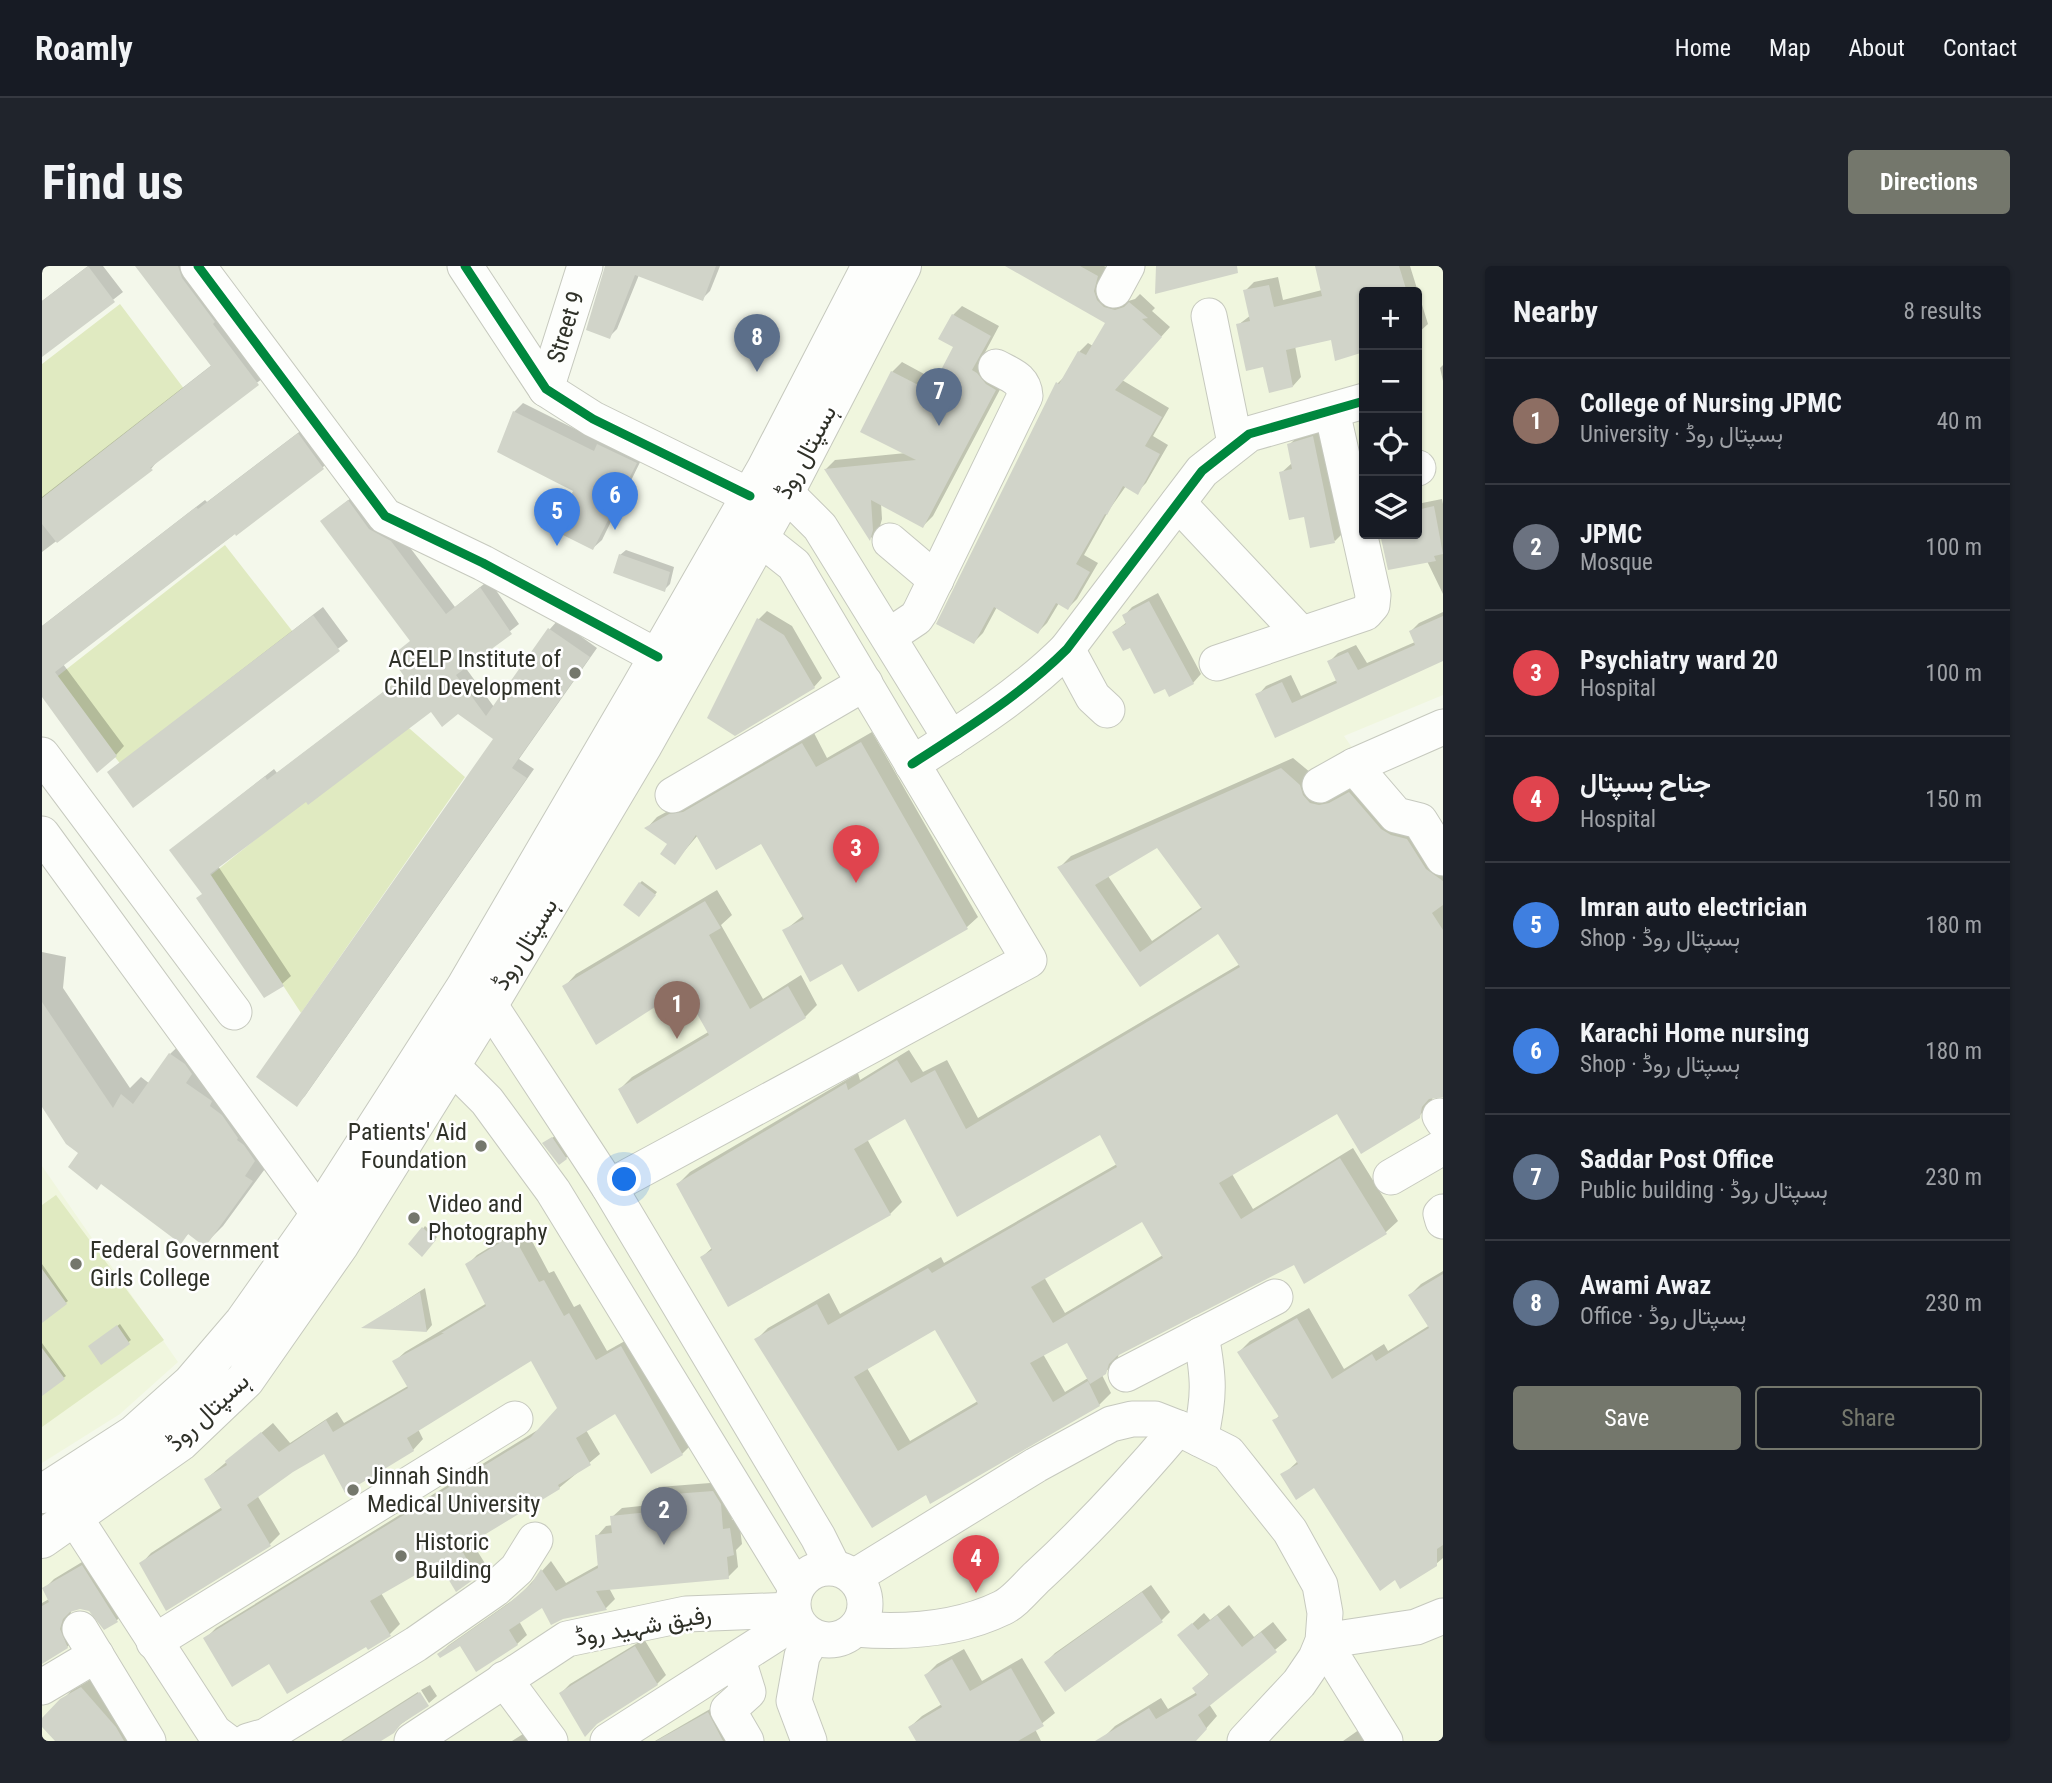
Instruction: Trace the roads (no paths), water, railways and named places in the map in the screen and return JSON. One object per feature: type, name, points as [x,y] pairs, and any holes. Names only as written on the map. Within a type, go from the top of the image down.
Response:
[{"type":"main road","name":"ہسپتال روڈ","points":[[42,1494],[135,1434],[191,1384],[330,1229],[451,1065],[643,745],[760,538],[768,494],[871,266]]},
{"type":"main road","name":"ہسپتال روڈ","points":[[42,1539],[180,1442],[245,1380],[465,988],[658,657],[768,494],[902,266]]},
{"type":"street","points":[[198,266],[385,516],[483,563],[658,657]]},
{"type":"street","points":[[465,266],[546,389],[593,419],[768,494],[820,527],[951,739]]},
{"type":"street","name":"Street 9","points":[[546,389],[585,266]]},
{"type":"street","points":[[1209,316],[1236,443]]},
{"type":"street","points":[[889,636],[915,618],[1025,396],[1025,387],[1021,381],[996,367]]},
{"type":"street","points":[[912,764],[1046,670],[1067,649],[1202,471],[1236,443],[1249,435],[1348,406],[1373,595],[1372,605],[1365,613],[1217,663]]},
{"type":"street","points":[[1178,503],[1301,634]]},
{"type":"street","points":[[553,1191],[608,1187],[1029,960],[794,565],[760,538]]},
{"type":"street","points":[[890,541],[936,580]]},
{"type":"street","points":[[1067,649],[1093,698],[1108,710]]},
{"type":"street","points":[[673,795],[865,683]]},
{"type":"street","points":[[1320,785],[1354,766],[1439,739]]},
{"type":"street","points":[[42,755],[234,1012]]},
{"type":"street","points":[[1354,766],[1396,815],[1420,821],[1443,858]]},
{"type":"street","points":[[42,834],[330,1229]]},
{"type":"street","points":[[489,1004],[608,1187],[818,1537],[844,1572],[861,1586],[865,1609],[855,1629]]},
{"type":"street","points":[[451,1065],[487,1101],[553,1191],[799,1614],[824,1640],[835,1640],[855,1629],[887,1632],[969,1622],[1005,1607],[1125,1490],[1189,1433],[1208,1404],[1208,1372],[1201,1335]]},
{"type":"street","points":[[1391,1177],[1442,1128]]},
{"type":"street","points":[[579,1233],[608,1187]]},
{"type":"street","points":[[1443,1212],[1443,1221]]},
{"type":"street","points":[[1126,1374],[1275,1297]]},
{"type":"street","points":[[154,1642],[515,1419]]},
{"type":"street","points":[[809,1741],[794,1701],[802,1656],[799,1614],[802,1578],[822,1567],[844,1572],[1111,1424],[1132,1419],[1155,1419],[1228,1453],[1290,1531],[1320,1585],[1325,1613],[1323,1640],[1316,1658],[1299,1683],[1245,1741]]},
{"type":"street","points":[[75,1518],[214,1732],[226,1741]]},
{"type":"street","points":[[248,1741],[266,1736],[427,1637],[495,1589],[517,1569],[535,1540]]},
{"type":"street","name":"رفیق شہید روڈ","points":[[412,1741],[566,1639],[686,1614],[799,1614]]},
{"type":"street","points":[[608,1741],[738,1660],[799,1614]]},
{"type":"street","points":[[1323,1640],[1416,1627],[1443,1616]]},
{"type":"street","points":[[1323,1640],[1385,1741]]},
{"type":"street","points":[[42,1687],[88,1642],[148,1741]]},
{"type":"street","points":[[738,1660],[748,1692],[728,1710],[746,1741]]},
{"type":"street","points":[[505,1679],[550,1741]]},
{"type":"place","name":"Awami Awaz","points":[[757,372]]},
{"type":"place","name":"Saddar Post Office","points":[[939,426]]},
{"type":"place","name":"Karachi Home nursing","points":[[615,530]]},
{"type":"place","name":"Imran auto electrician","points":[[557,546]]},
{"type":"place","name":"ACELP Institute of Child Development","points":[[575,673]]},
{"type":"place","name":"Psychiatry ward 20","points":[[856,883]]},
{"type":"place","name":"College of Nursing JPMC","points":[[677,1039]]},
{"type":"place","name":"Patients' Aid Foundation","points":[[481,1146]]},
{"type":"place","name":"Video and Photography","points":[[414,1218]]},
{"type":"place","name":"Federal Government Girls College","points":[[76,1264]]},
{"type":"place","name":"Jinnah Sindh Medical University","points":[[353,1490]]},
{"type":"place","name":"JPMC","points":[[664,1545]]},
{"type":"place","name":"Historic Building","points":[[401,1556]]},
{"type":"place","name":"جناح ہسپتال","points":[[976,1593]]}]
